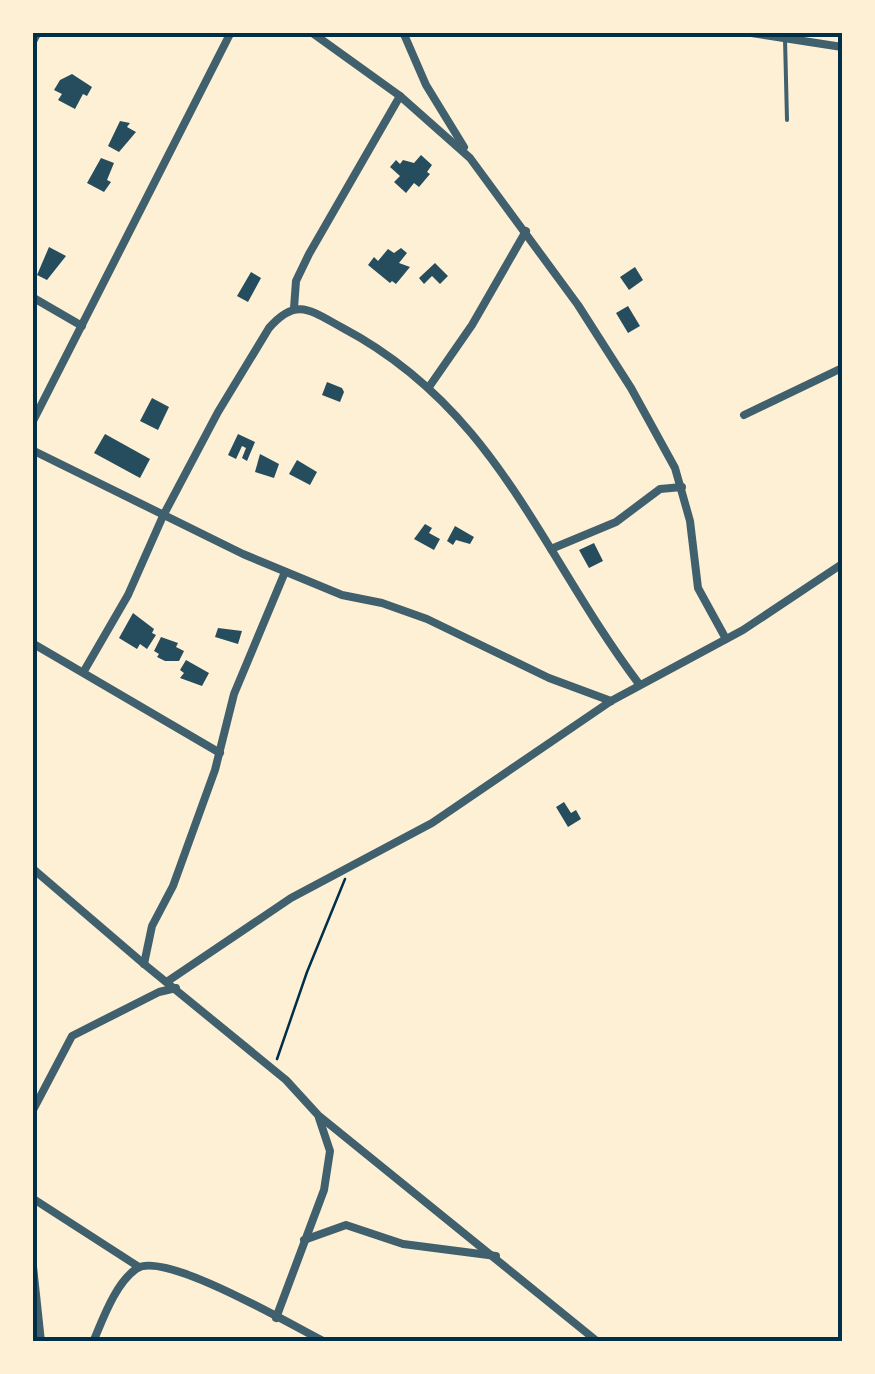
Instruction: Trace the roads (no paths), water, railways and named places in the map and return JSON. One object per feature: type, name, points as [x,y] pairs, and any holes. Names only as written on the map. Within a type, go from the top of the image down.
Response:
[{"type":"street","points":[[32,43],[38,32]]},
{"type":"street","points":[[32,423],[231,32]]},
{"type":"street","points":[[310,32],[400,96],[470,158]]},
{"type":"street","points":[[403,32],[426,85],[470,158],[526,232],[630,388],[674,468],[690,521],[698,588],[726,639]]},
{"type":"street","points":[[745,32],[842,47]]},
{"type":"street","points":[[294,308],[296,280],[302,267],[400,96]]},
{"type":"street","points":[[429,387],[472,325],[526,232]]},
{"type":"street","points":[[32,297],[82,326]]},
{"type":"street","points":[[84,670],[138,577],[163,516],[218,412],[269,328],[294,308],[312,312],[397,360],[429,387],[486,448],[566,578],[639,684]]},
{"type":"street","points":[[744,415],[842,368]]},
{"type":"street","points":[[32,450],[285,572],[342,595],[382,603],[427,619],[549,678],[611,701]]},
{"type":"street","points":[[551,549],[616,522],[660,489],[682,487]]},
{"type":"street","points":[[168,981],[290,898],[432,823],[611,701],[726,639],[842,564]]},
{"type":"street","points":[[144,964],[152,926],[173,886],[220,753],[234,694],[285,572]]},
{"type":"street","points":[[32,643],[220,753]]},
{"type":"street","points":[[32,868],[273,1070],[318,1115],[598,1342]]},
{"type":"street","points":[[32,1112],[73,1035],[158,992],[176,988]]},
{"type":"street","points":[[276,1318],[327,1170],[330,1151],[318,1115]]},
{"type":"street","points":[[32,1198],[139,1267]]},
{"type":"street","points":[[304,1240],[346,1225],[404,1244],[496,1256]]},
{"type":"street","points":[[32,1257],[41,1342]]},
{"type":"street","points":[[93,1342],[119,1290],[139,1267],[151,1264],[182,1271],[325,1342]]},
{"type":"lane","points":[[785,39],[786,120]]}]
